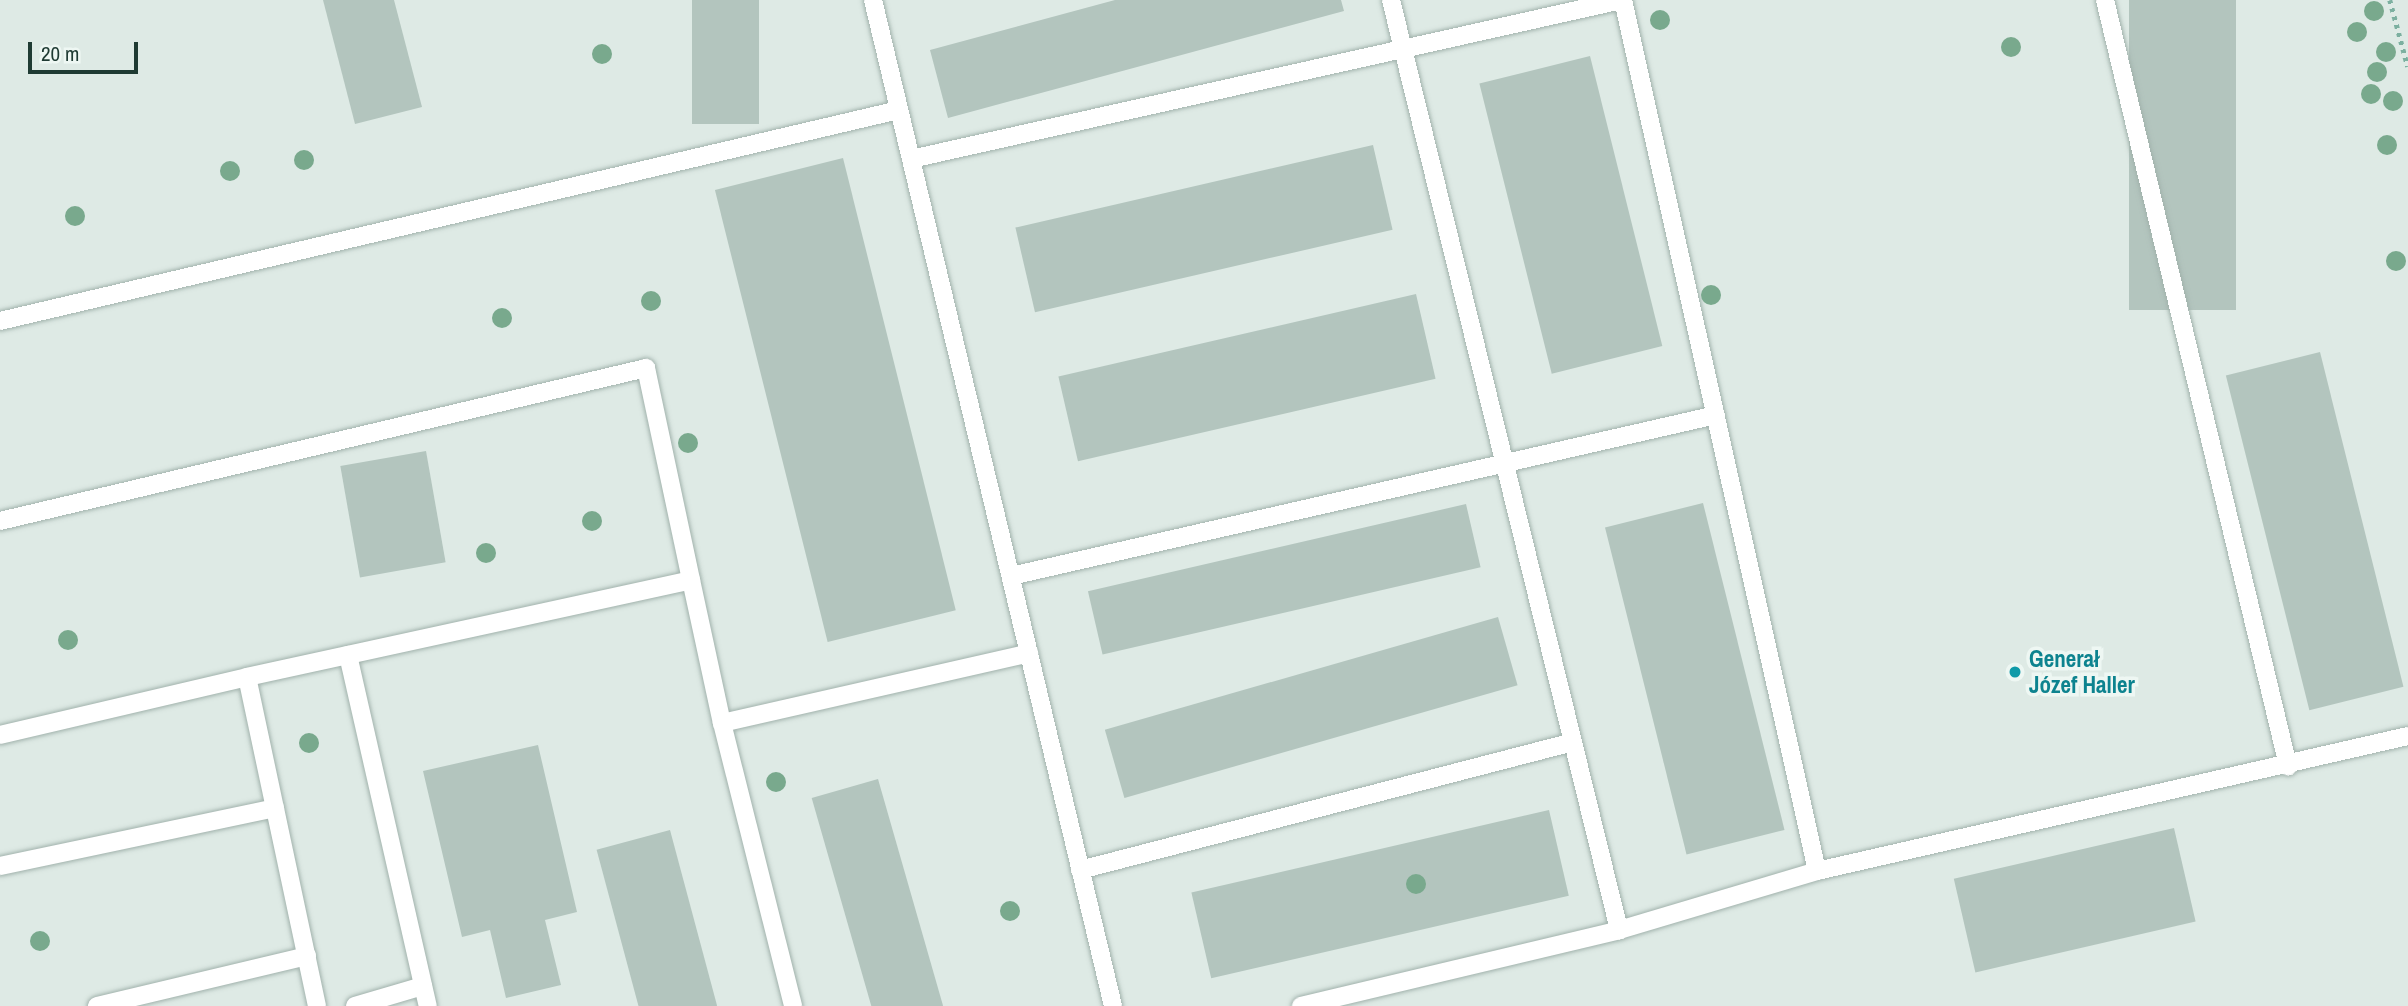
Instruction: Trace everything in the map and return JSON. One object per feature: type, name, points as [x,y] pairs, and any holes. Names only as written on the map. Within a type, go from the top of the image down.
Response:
[{"type":"lane","points":[[873,0],[1113,1006]]},
{"type":"lane","points":[[1391,0],[1619,930]]},
{"type":"lane","points":[[911,159],[1402,47],[1623,0],[1817,871]]},
{"type":"lane","points":[[2105,0],[2288,765]]},
{"type":"lane","points":[[0,321],[900,110]]},
{"type":"lane","points":[[0,522],[646,368],[722,723],[793,1006]]},
{"type":"lane","points":[[1011,576],[1505,466],[1716,415]]},
{"type":"lane","points":[[0,735],[247,677],[691,580]]},
{"type":"lane","points":[[722,723],[1028,653]]},
{"type":"lane","points":[[348,655],[428,1006]]},
{"type":"lane","points":[[247,677],[317,1006]]},
{"type":"lane","points":[[1301,1006],[1619,930],[1817,871],[2408,736]]},
{"type":"lane","points":[[1080,870],[1573,742]]},
{"type":"lane","points":[[0,866],[275,808]]},
{"type":"lane","points":[[97,1006],[307,956]]},
{"type":"lane","points":[[355,1006],[423,986]]},
{"type":"path","points":[[2389,0],[2408,67]]},
{"type":"building","points":[[323,0],[394,0],[422,107],[355,124]]},
{"type":"building","points":[[692,0],[759,0],[759,124],[692,124]]},
{"type":"building","points":[[1115,0],[1341,0],[1344,11],[948,118],[930,50]]},
{"type":"building","points":[[2129,0],[2236,0],[2236,310],[2129,310]]},
{"type":"building","points":[[1590,56],[1662,346],[1552,374],[1479,84]]},
{"type":"building","points":[[1373,145],[1393,230],[1035,312],[1015,228]]},
{"type":"building","points":[[843,158],[956,610],[828,642],[715,190]]},
{"type":"building","points":[[1416,294],[1436,379],[1078,461],[1058,377]]},
{"type":"building","points":[[2320,352],[2403,687],[2309,710],[2226,375]]},
{"type":"building","points":[[426,451],[446,562],[360,577],[340,466]]},
{"type":"building","points":[[1703,503],[1785,830],[1687,854],[1605,527]]},
{"type":"building","points":[[1466,504],[1481,567],[1103,655],[1088,591]]},
{"type":"building","points":[[1498,617],[1518,685],[1124,798],[1105,730]]},
{"type":"building","points":[[538,745],[577,912],[545,920],[561,985],[506,998],[490,930],[462,937],[423,771]]},
{"type":"building","points":[[878,779],[943,1006],[871,1006],[812,798]]},
{"type":"building","points":[[1549,810],[1569,896],[1211,978],[1191,893]]},
{"type":"building","points":[[2174,828],[2196,922],[1975,972],[1954,879]]},
{"type":"building","points":[[670,830],[717,1006],[638,1006],[597,850]]},
{"type":"place","name":"Generał Józef Haller","points":[[2015,672]]}]
